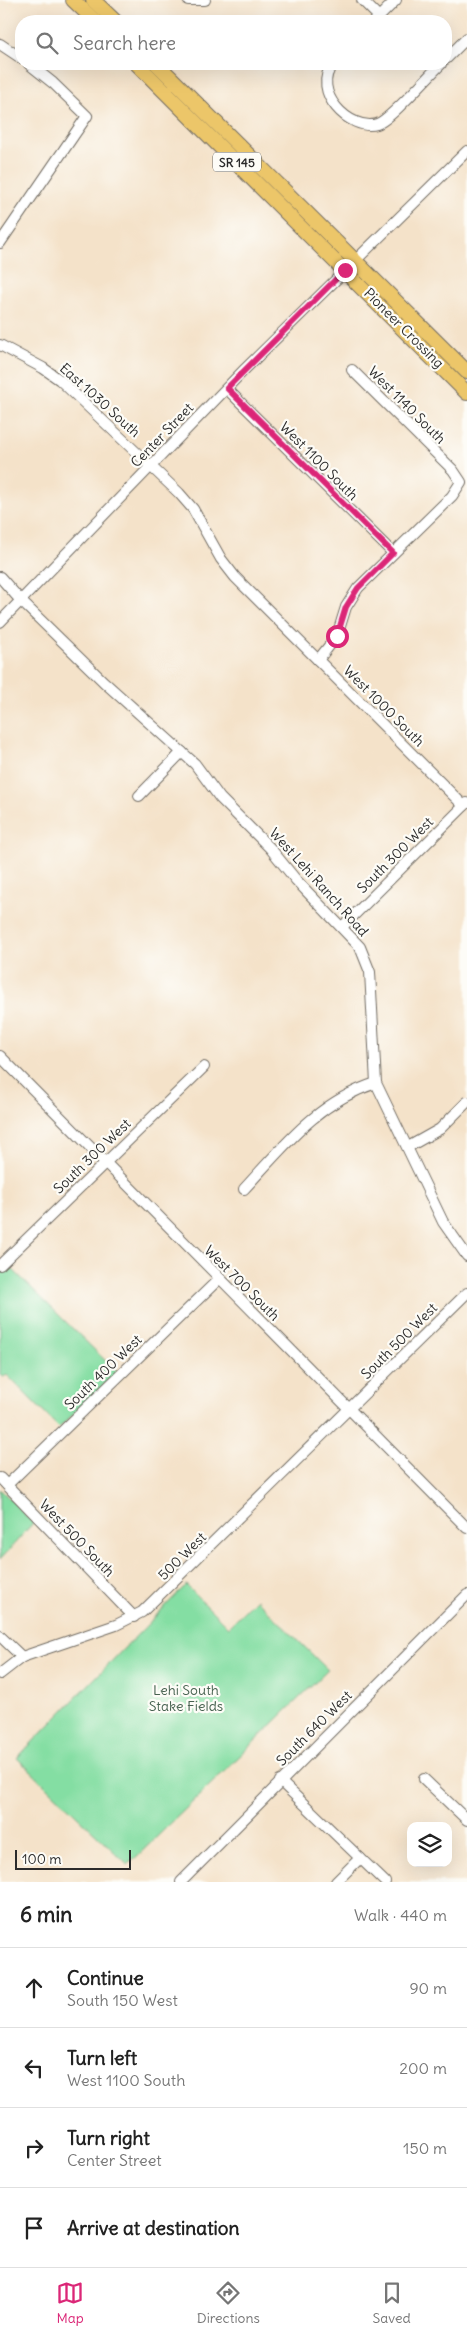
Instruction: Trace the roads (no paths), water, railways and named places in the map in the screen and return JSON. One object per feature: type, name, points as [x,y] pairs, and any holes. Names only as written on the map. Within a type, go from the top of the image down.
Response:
[{"type":"highway","points":[[73,0],[89,15]]},
{"type":"highway","points":[[93,0],[108,15]]},
{"type":"highway","name":"SR 145","points":[[143,70],[350,265]]},
{"type":"highway","name":"SR 145","points":[[163,70],[366,281]]},
{"type":"highway","name":"Pioneer Crossing","points":[[366,281],[467,372]]},
{"type":"highway","name":"Pioneer Crossing","points":[[366,281],[467,393]]},
{"type":"street","points":[[190,1],[205,0]]},
{"type":"street","points":[[362,0],[374,15]]},
{"type":"street","points":[[381,15],[396,0]]},
{"type":"street","points":[[452,53],[466,40]]},
{"type":"street","points":[[0,44],[15,54]]},
{"type":"street","points":[[0,243],[87,116],[37,70]]},
{"type":"street","points":[[329,70],[325,81],[330,100],[352,120],[363,126],[383,122],[435,70]]},
{"type":"street","name":"Center Street","points":[[0,622],[22,602],[227,388],[467,151]]},
{"type":"street","name":"East 1030 South","points":[[0,345],[43,368],[60,380],[151,466]]},
{"type":"street","name":"West 1140 South","points":[[352,370],[453,470],[461,482],[452,496],[393,553]]},
{"type":"street","name":"West 1100 South","points":[[227,388],[393,553]]},
{"type":"street","name":"West 1000 South","points":[[151,466],[179,492],[193,509],[228,569],[318,660],[466,804]]},
{"type":"street","points":[[318,660],[337,636],[346,607],[358,588],[393,553]]},
{"type":"street","name":"West Lehi Ranch Road","points":[[0,578],[104,682],[195,764],[220,798],[270,848],[296,880],[360,947],[370,972],[376,1083],[443,1222],[467,1256]]},
{"type":"street","points":[[139,796],[182,752]]},
{"type":"street","name":"South 300 West","points":[[342,927],[466,804]]},
{"type":"street","name":"West 700 South","points":[[0,1056],[467,1528]]},
{"type":"street","name":"South 300 West","points":[[0,1265],[204,1067]]},
{"type":"street","points":[[244,1189],[312,1117],[341,1098],[376,1083]]},
{"type":"street","points":[[408,1148],[440,1129],[467,1102]]},
{"type":"street","name":"South 400 West","points":[[3,1482],[219,1279]]},
{"type":"street","name":"South 500 West","points":[[351,1409],[467,1294]]},
{"type":"street","name":"500 West","points":[[0,1674],[22,1657],[134,1617],[159,1598],[351,1409]]},
{"type":"street","name":"West 500 South","points":[[3,1482],[134,1617]]},
{"type":"street","name":"South 640 West","points":[[181,1882],[467,1595]]},
{"type":"street","points":[[0,1636],[22,1657]]},
{"type":"street","points":[[424,1779],[467,1820]]},
{"type":"street","points":[[280,1781],[385,1882]]},
{"type":"street","points":[[336,1882],[360,1858]]},
{"type":"park label","name":"Lehi South Stake Fields","points":[[186,1698]]}]
